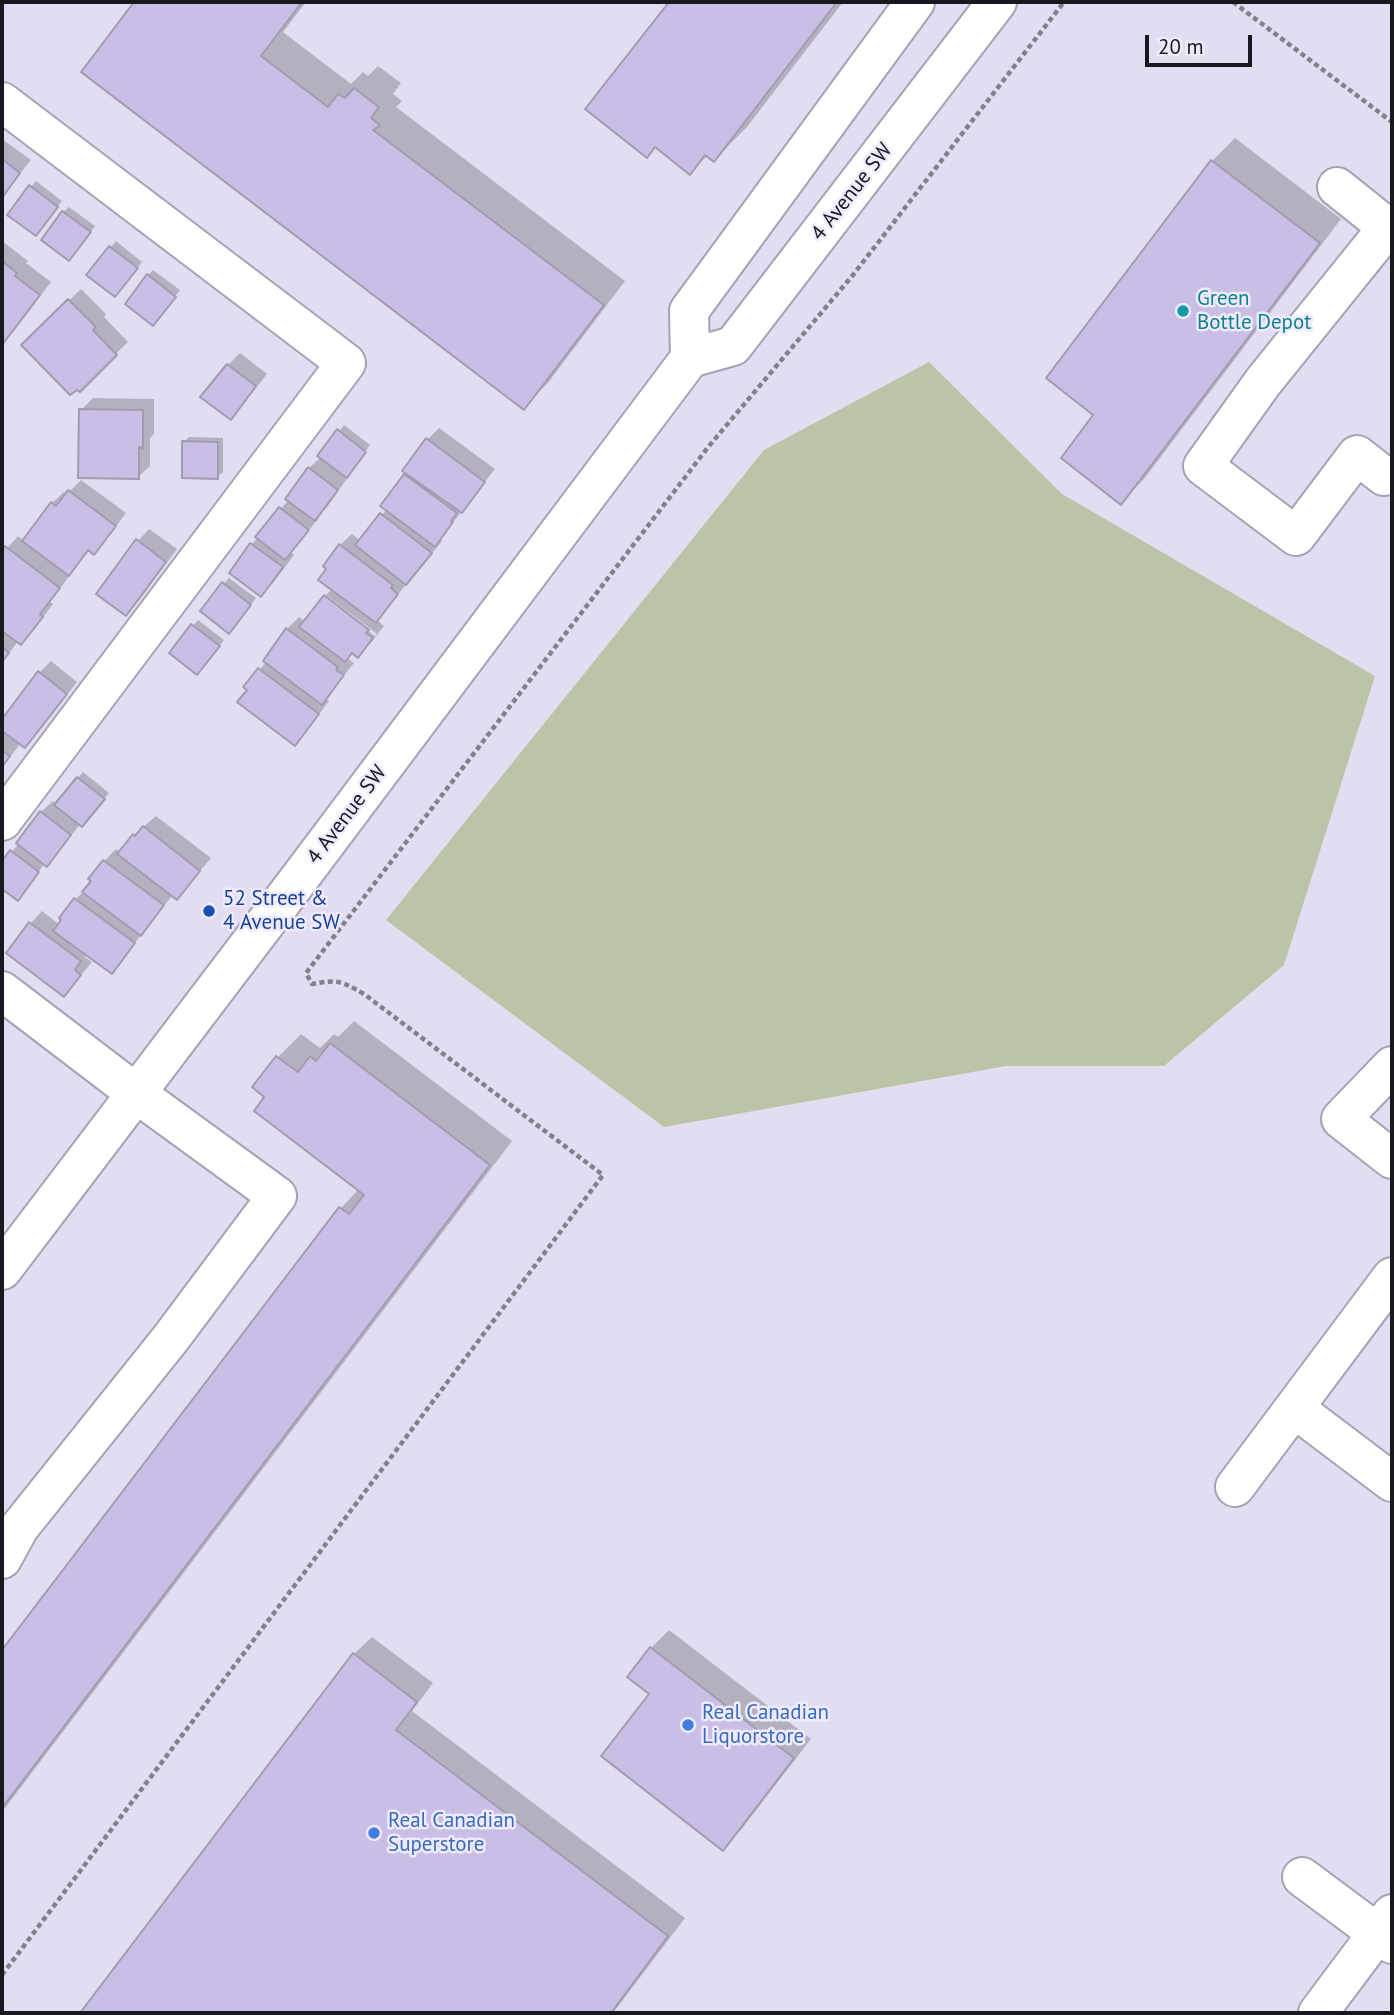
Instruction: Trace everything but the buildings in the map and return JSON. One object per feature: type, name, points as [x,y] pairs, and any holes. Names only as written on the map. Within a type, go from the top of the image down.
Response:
[{"type":"street","points":[[690,358],[689,312],[915,2]]},
{"type":"street","name":"4 Avenue SW","points":[[2,1270],[690,358],[733,346],[997,2]]},
{"type":"street","points":[[2,102],[346,363],[2,821]]},
{"type":"street","points":[[1337,187],[1390,229],[1263,382],[1203,466],[1296,536],[1357,455],[1384,476],[1392,475]]},
{"type":"street","points":[[2,991],[136,1094],[277,1196],[171,1338],[19,1528],[2,1559]]},
{"type":"street","points":[[1392,1066],[1341,1119],[1392,1159]]},
{"type":"street","points":[[1235,1486],[1392,1277]]},
{"type":"street","points":[[1294,1408],[1392,1482]]},
{"type":"street","points":[[1302,1877],[1387,1931],[1318,2013]]},
{"type":"path","points":[[2,1975],[603,1175],[363,994],[344,982],[331,980],[312,984],[306,973],[709,446],[853,275],[1064,2]]},
{"type":"path","points":[[1233,2],[1392,122]]},
{"type":"green space","points":[[929,362],[1062,494],[1375,676],[1284,965],[1164,1066],[1006,1066],[664,1127],[386,920],[764,450]]},
{"type":"place","name":"Green Bottle Depot","points":[[1183,311]]},
{"type":"place","name":"52 Street & 4 Avenue SW","points":[[209,911]]},
{"type":"place","name":"Real Canadian Liquorstore","points":[[688,1725]]},
{"type":"place","name":"Real Canadian Superstore","points":[[374,1833]]}]
